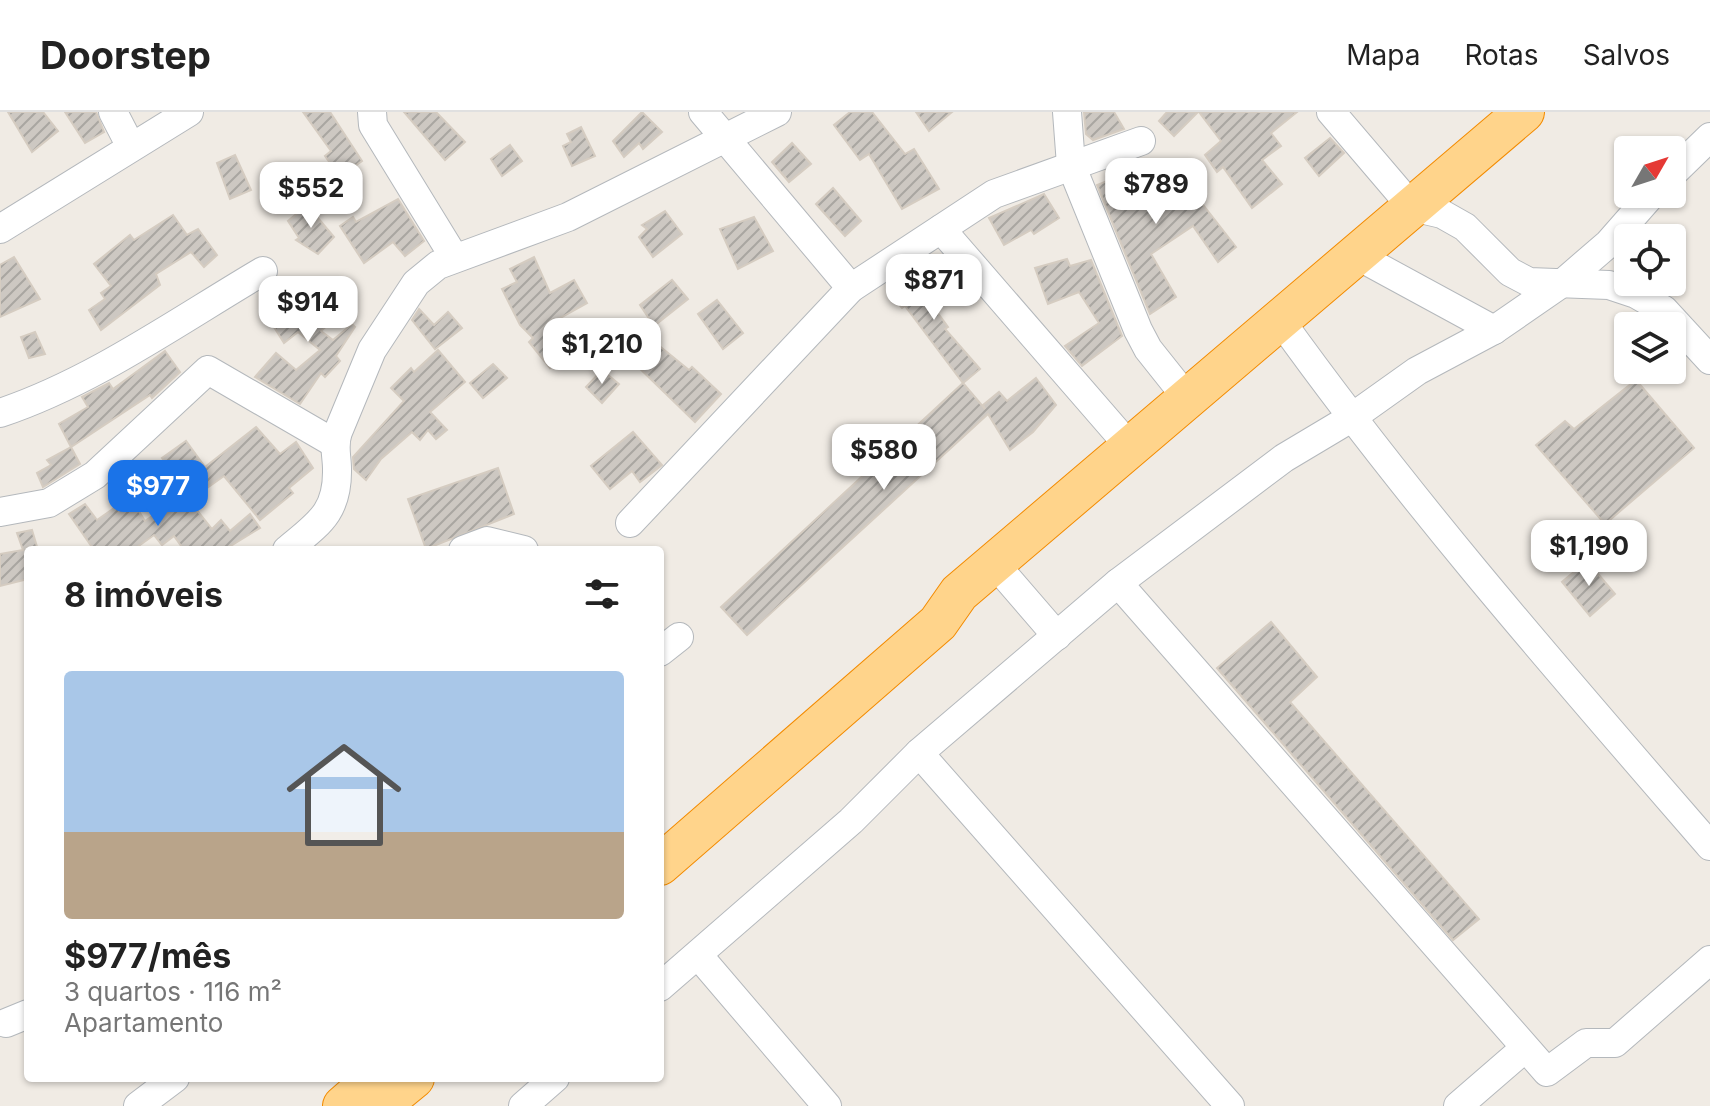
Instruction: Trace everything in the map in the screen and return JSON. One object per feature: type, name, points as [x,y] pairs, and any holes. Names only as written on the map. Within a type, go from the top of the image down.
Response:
[{"type":"highway","points":[[664,862],[938,623],[959,593],[1524,112]]},
{"type":"highway","points":[[664,829],[923,608],[959,593]]},
{"type":"highway","points":[[343,1106],[370,1082]]},
{"type":"highway","points":[[380,1106],[409,1082]]},
{"type":"street","points":[[113,112],[131,147]]},
{"type":"street","points":[[0,229],[189,112]]},
{"type":"street","points":[[372,112],[373,125],[454,257]]},
{"type":"street","points":[[703,112],[851,288]]},
{"type":"street","points":[[292,546],[328,514],[336,498],[334,443],[372,350],[416,283],[454,257],[568,217],[641,184],[777,112]]},
{"type":"street","points":[[1067,112],[1071,165],[1138,330],[1148,349],[1187,398]]},
{"type":"street","points":[[1331,112],[1412,207],[1442,214],[1465,227],[1510,272],[1529,282],[1609,285],[1636,294],[1664,310],[1710,360]]},
{"type":"street","points":[[1686,161],[1710,138]]},
{"type":"street","points":[[630,523],[851,288],[994,194],[1141,141]]},
{"type":"street","points":[[664,984],[851,821],[919,753],[1118,583],[1284,458],[1351,418],[1417,371],[1494,330],[1565,281],[1609,243],[1640,208]]},
{"type":"street","points":[[941,229],[1130,447]]},
{"type":"street","points":[[1356,255],[1494,330]]},
{"type":"street","points":[[0,413],[32,402],[97,368],[263,271]]},
{"type":"street","points":[[1280,320],[1351,418],[1523,629],[1710,846]]},
{"type":"street","points":[[0,512],[49,503],[95,475],[208,370],[334,443]]},
{"type":"street","points":[[474,546],[487,541],[508,546]]},
{"type":"street","points":[[994,563],[1057,636]]},
{"type":"street","points":[[1118,583],[1547,1072],[1586,1043],[1615,1043],[1710,960]]},
{"type":"street","points":[[919,753],[1230,1106]]},
{"type":"street","points":[[698,955],[827,1106]]},
{"type":"street","points":[[1458,1106],[1525,1048]]},
{"type":"street","points":[[138,1106],[170,1082]]},
{"type":"street","points":[[523,1106],[550,1082]]},
{"type":"building","points":[[8,112],[43,112],[58,131],[32,152]]},
{"type":"building","points":[[65,112],[96,112],[104,132],[85,143]]},
{"type":"building","points":[[303,112],[330,112],[362,161],[340,177],[325,156],[331,151]]},
{"type":"building","points":[[404,112],[436,112],[465,142],[445,160]]},
{"type":"building","points":[[642,112],[662,132],[643,149],[639,143],[624,157],[613,141]]},
{"type":"building","points":[[850,112],[872,112],[905,154],[914,149],[939,189],[902,209],[869,154],[860,160],[834,125]]},
{"type":"building","points":[[916,112],[952,112],[929,131]]},
{"type":"building","points":[[1084,112],[1114,112],[1124,129],[1093,140],[1086,134]]},
{"type":"building","points":[[1167,112],[1198,112],[1174,136],[1159,121]]},
{"type":"building","points":[[1199,112],[1297,112],[1271,133],[1281,146],[1262,160],[1282,184],[1252,208],[1223,167],[1217,172],[1205,155],[1221,141]]},
{"type":"building","points":[[581,127],[595,156],[572,166],[563,146],[571,142],[567,134]]},
{"type":"building","points":[[1330,138],[1344,153],[1319,176],[1305,158]]},
{"type":"building","points":[[792,143],[811,164],[789,182],[772,162]]},
{"type":"building","points":[[510,145],[522,161],[502,176],[491,159]]},
{"type":"building","points":[[235,155],[251,190],[230,199],[217,163]]},
{"type":"building","points":[[1153,164],[1167,186],[1173,180],[1189,202],[1197,197],[1236,247],[1218,262],[1193,226],[1151,254],[1176,297],[1150,314],[1097,185],[1120,176],[1118,170]]},
{"type":"building","points":[[833,188],[861,221],[845,236],[816,204]]},
{"type":"building","points":[[1044,194],[1059,218],[1034,234],[1031,230],[1004,245],[989,218]]},
{"type":"building","points":[[398,199],[424,241],[405,256],[393,242],[364,263],[340,226],[353,217],[356,222]]},
{"type":"building","points":[[307,205],[334,237],[318,254],[296,240],[299,238],[288,221]]},
{"type":"building","points":[[665,211],[682,234],[653,257],[639,237],[647,229],[642,225]]},
{"type":"building","points":[[173,215],[187,235],[198,229],[217,255],[204,267],[191,252],[156,274],[160,285],[101,330],[89,310],[105,299],[101,293],[111,286],[94,264],[130,235],[134,240]]},
{"type":"building","points":[[754,217],[773,251],[738,269],[720,229]]},
{"type":"building","points":[[14,257],[40,299],[0,317],[0,265]]},
{"type":"building","points":[[534,257],[550,293],[574,280],[587,303],[555,321],[577,347],[550,368],[529,342],[533,338],[520,325],[502,289],[517,282],[510,269]]},
{"type":"building","points":[[1067,259],[1070,266],[1091,260],[1122,336],[1082,366],[1065,346],[1099,323],[1079,292],[1048,304],[1035,268]]},
{"type":"building","points":[[937,272],[949,287],[929,301],[948,327],[945,329],[980,369],[963,383],[905,306],[902,308],[888,292],[905,276],[915,288]]},
{"type":"building","points":[[672,280],[688,299],[654,326],[640,305]]},
{"type":"building","points":[[326,281],[350,305],[321,331],[333,340],[352,324],[355,327],[336,356],[340,361],[325,377],[321,373],[300,404],[255,377],[276,353],[296,370],[320,350],[298,332],[284,343],[272,324],[291,307],[295,312]]},
{"type":"building","points":[[717,300],[743,333],[723,349],[698,314]]},
{"type":"building","points":[[419,309],[434,325],[448,312],[462,328],[435,349],[412,320]]},
{"type":"building","points":[[35,332],[45,354],[29,358],[21,337]]},
{"type":"building","points":[[652,340],[689,370],[692,367],[721,394],[695,422],[632,361]]},
{"type":"building","points":[[438,350],[465,382],[430,412],[447,430],[436,439],[428,430],[420,440],[412,432],[381,459],[366,480],[354,469],[353,457],[404,401],[391,388],[411,368],[414,372]]},
{"type":"building","points":[[165,351],[180,372],[152,398],[150,395],[71,447],[59,424],[88,407],[82,397],[109,383],[113,389]]},
{"type":"building","points":[[493,364],[507,378],[483,398],[470,383]]},
{"type":"building","points":[[602,370],[619,384],[602,403],[586,387]]},
{"type":"building","points":[[1036,378],[1056,405],[1033,432],[1010,450],[988,414],[747,635],[721,607],[963,383],[985,409],[983,405],[999,392],[1007,401]]},
{"type":"building","points":[[1631,384],[1639,384],[1694,448],[1605,524],[1536,445],[1565,421],[1574,429]]},
{"type":"building","points":[[256,427],[280,454],[296,442],[313,468],[289,488],[293,493],[260,520],[224,476],[193,498],[162,458],[186,441],[205,467]]},
{"type":"building","points":[[633,432],[662,465],[640,482],[632,471],[610,489],[591,466]]},
{"type":"building","points":[[71,447],[80,464],[43,487],[37,473],[51,465],[47,460]]},
{"type":"building","points":[[498,468],[514,514],[434,546],[425,546],[408,499]]},
{"type":"building","points":[[184,494],[212,529],[221,520],[230,531],[250,514],[260,528],[231,546],[181,546],[174,536],[162,545],[154,535],[139,546],[91,546],[69,514],[85,504],[97,520],[130,497],[145,521]]},
{"type":"building","points":[[32,530],[37,546],[24,546],[24,580],[0,586],[0,554],[23,550],[17,533]]},
{"type":"building","points":[[1587,561],[1615,594],[1590,616],[1562,582]]},
{"type":"building","points":[[1271,622],[1317,677],[1290,702],[1479,919],[1453,940],[1217,668]]}]
